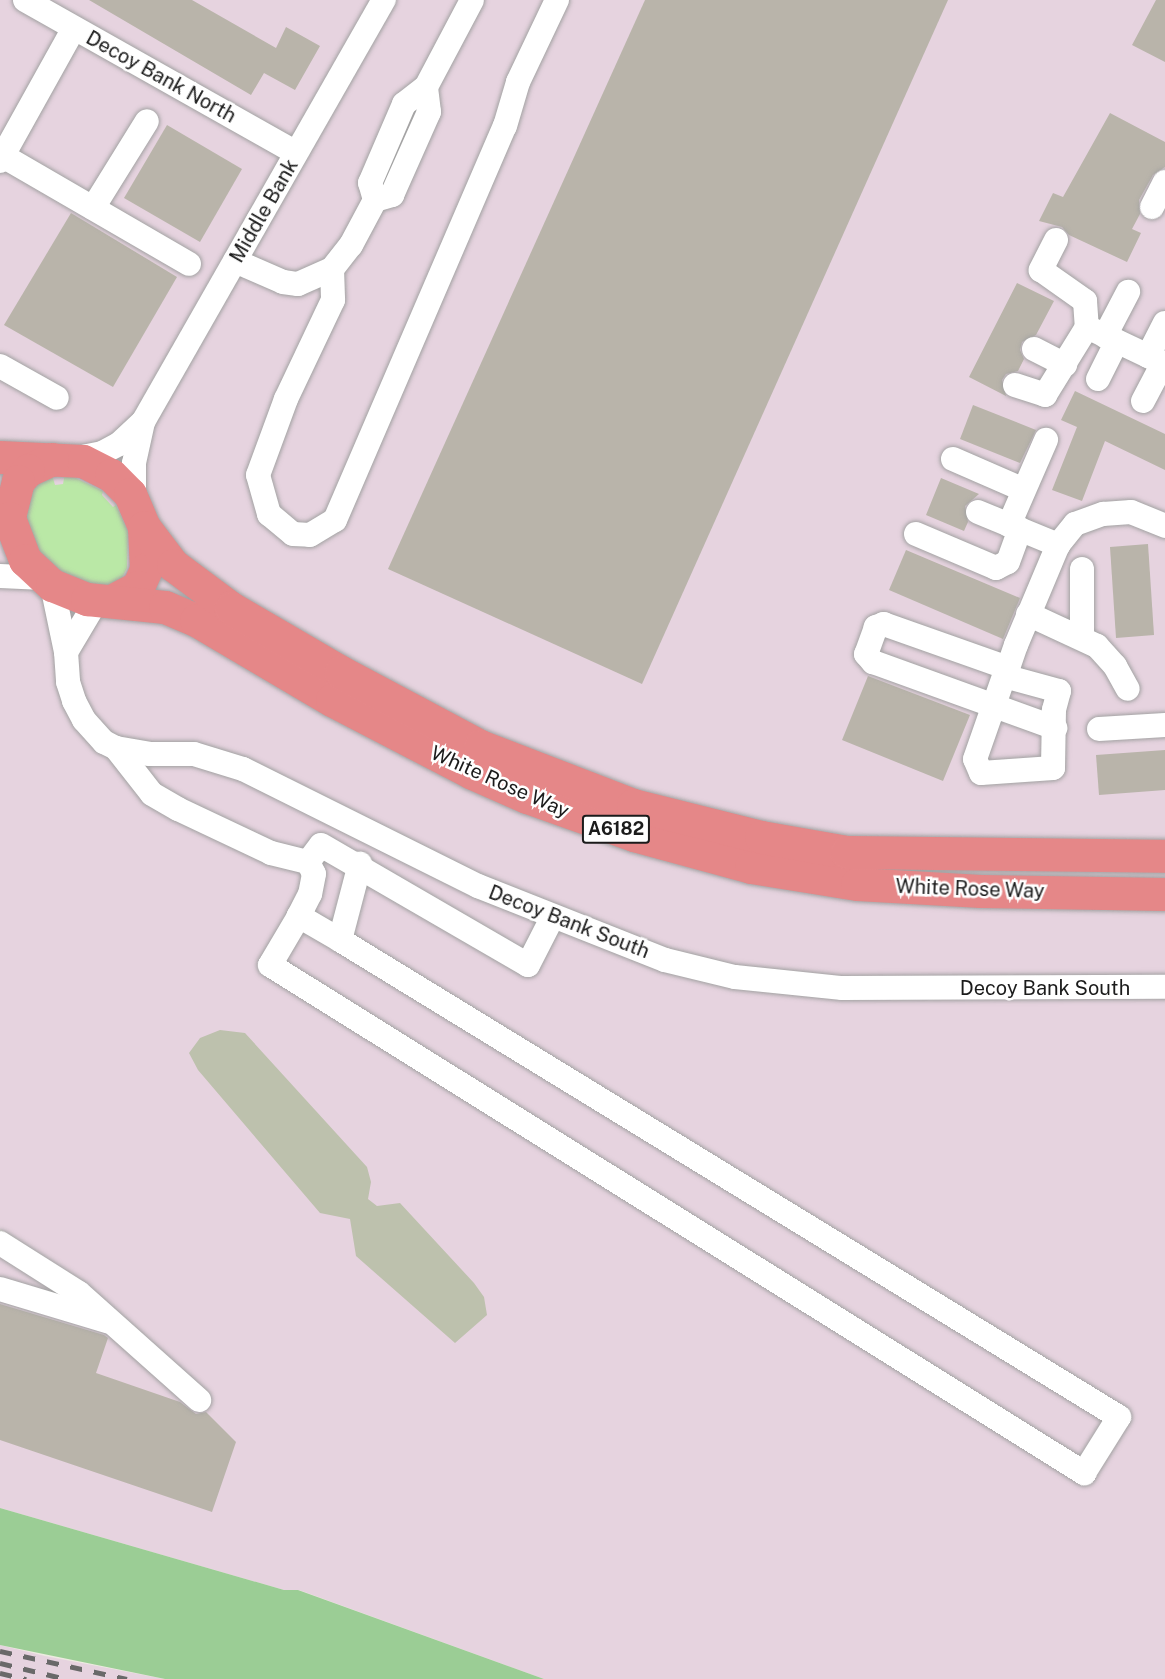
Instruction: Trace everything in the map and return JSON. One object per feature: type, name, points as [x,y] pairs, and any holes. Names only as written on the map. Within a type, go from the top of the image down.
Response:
[{"type":"highway","name":"White Rose Way","points":[[0,457],[62,459],[111,475],[181,571],[231,608],[341,672],[480,746],[633,805],[761,837],[847,852],[1165,856]]},
{"type":"highway","name":"White Rose Way","points":[[62,459],[28,470],[18,481],[5,527],[25,560],[48,582],[106,600],[165,607],[196,620],[332,700],[472,773],[634,835],[751,867],[856,884],[981,891],[1165,894]]},
{"type":"highway","points":[[106,600],[138,587],[146,569],[139,514]]},
{"type":"street","name":"Decoy Bank North","points":[[25,0],[52,7],[74,28],[297,153]]},
{"type":"street","name":"Middle Bank","points":[[139,514],[134,463],[143,422],[384,0]]},
{"type":"street","points":[[235,261],[283,282],[298,284],[332,269],[351,245],[375,200],[426,87],[472,0]]},
{"type":"street","points":[[332,269],[333,300],[286,399],[258,475],[269,514],[293,534],[310,535],[335,520],[506,126],[518,82],[557,0]]},
{"type":"street","points":[[74,28],[2,158],[189,264]]},
{"type":"street","points":[[93,208],[147,122]]},
{"type":"street","points":[[1152,207],[1165,182]]},
{"type":"street","points":[[1056,240],[1041,270],[1085,301],[1103,335],[1098,379]]},
{"type":"street","points":[[1015,385],[1045,395],[1065,365],[1103,335],[1128,292]]},
{"type":"street","points":[[1143,401],[1159,361],[1165,323]]},
{"type":"street","points":[[1103,335],[1159,361]]},
{"type":"street","points":[[1034,349],[1065,365]]},
{"type":"street","points":[[0,366],[57,398]]},
{"type":"street","name":"Middle Bank","points":[[62,459],[102,453],[143,422]]},
{"type":"street","points":[[916,534],[996,568],[1008,562],[1024,490],[1046,440]]},
{"type":"street","points":[[953,459],[1024,490]]},
{"type":"street","points":[[978,512],[1058,545]]},
{"type":"street","points":[[1054,728],[994,707],[873,662],[866,654],[876,627],[884,624],[1006,672],[1059,691],[1054,728],[1053,768],[981,773],[975,759],[994,707],[1006,672],[1028,614],[1058,545],[1075,524],[1103,514],[1131,512],[1165,526]]},
{"type":"street","points":[[1082,569],[1082,638]]},
{"type":"street","points":[[0,576],[48,582]]},
{"type":"street","name":"Decoy Bank South","points":[[48,582],[66,652],[68,682],[74,701],[91,727],[116,748],[149,754],[194,754],[243,769],[478,886],[552,918],[665,960],[735,977],[783,984],[842,988],[1165,987]]},
{"type":"street","points":[[66,652],[106,600]]},
{"type":"street","points":[[1028,614],[1082,638],[1105,654],[1128,688]]},
{"type":"street","points":[[1099,729],[1165,725]]},
{"type":"street","points":[[116,748],[152,794],[178,809],[271,853],[308,862],[314,874],[312,884],[299,916],[270,965],[1084,1473],[1119,1417],[299,916]]},
{"type":"street","points":[[308,862],[321,845],[360,864],[528,965],[552,918]]},
{"type":"street","points":[[340,940],[360,864]]},
{"type":"street","points":[[0,1243],[79,1293],[199,1400]]},
{"type":"street","points":[[0,1289],[114,1323]]},
{"type":"shaded area","points":[[0,0],[1165,0],[1165,1679],[544,1679],[299,1590],[284,1590],[0,1508],[0,1256],[4,1258],[19,1240],[0,1229]]},
{"type":"shaded area","points":[[220,1030],[245,1033],[367,1167],[371,1182],[368,1199],[377,1206],[400,1203],[474,1283],[484,1297],[487,1315],[455,1343],[356,1256],[350,1219],[320,1213],[198,1070],[189,1053],[200,1038]]},
{"type":"shaded area","points":[[0,1645],[45,1656],[165,1679],[0,1679]]},
{"type":"green space","points":[[65,473],[103,491],[102,495],[113,507],[116,505],[128,531],[127,568],[121,580],[103,590],[46,566],[27,527],[26,511],[34,485],[52,475],[55,485],[63,484]]},
{"type":"green space","points":[[0,1508],[284,1590],[298,1590],[544,1679],[165,1679],[0,1645]]},
{"type":"building","points":[[89,0],[192,0],[276,48],[286,27],[320,46],[295,90],[264,73],[251,95]]},
{"type":"building","points":[[645,0],[948,0],[642,684],[388,569]]},
{"type":"building","points":[[1156,0],[1165,0],[1165,62],[1132,45]]},
{"type":"building","points":[[1110,113],[1165,142],[1165,167],[1153,175],[1139,200],[1140,214],[1132,229],[1141,233],[1127,262],[1069,235],[1062,227],[1039,221],[1053,193],[1063,197]]},
{"type":"building","points":[[167,125],[242,169],[200,242],[124,198]]},
{"type":"building","points":[[71,213],[177,277],[113,387],[4,325]]},
{"type":"building","points":[[1017,283],[1054,301],[1036,335],[1022,342],[1020,350],[1024,359],[1018,371],[1006,374],[1002,380],[1006,396],[969,377]]},
{"type":"building","points":[[1075,391],[1165,434],[1165,470],[1105,441],[1082,501],[1052,490],[1077,427],[1061,420]]},
{"type":"building","points":[[973,405],[1036,430],[1020,463],[960,439]]},
{"type":"building","points":[[941,478],[979,494],[965,506],[968,522],[964,531],[926,515]]},
{"type":"building","points":[[1148,544],[1154,635],[1116,638],[1110,547]]},
{"type":"building","points":[[906,550],[1020,598],[1003,639],[889,590]]},
{"type":"building","points":[[868,676],[970,715],[943,781],[842,740]]},
{"type":"building","points":[[1165,750],[1165,790],[1099,795],[1096,755]]},
{"type":"building","points":[[0,1304],[104,1335],[108,1338],[96,1373],[180,1402],[196,1414],[206,1412],[236,1442],[212,1512],[0,1440]]},
{"type":"railway","points":[[0,1651],[127,1679]]},
{"type":"railway","points":[[0,1663],[66,1679]]},
{"type":"railway","points":[[0,1673],[26,1679]]}]
